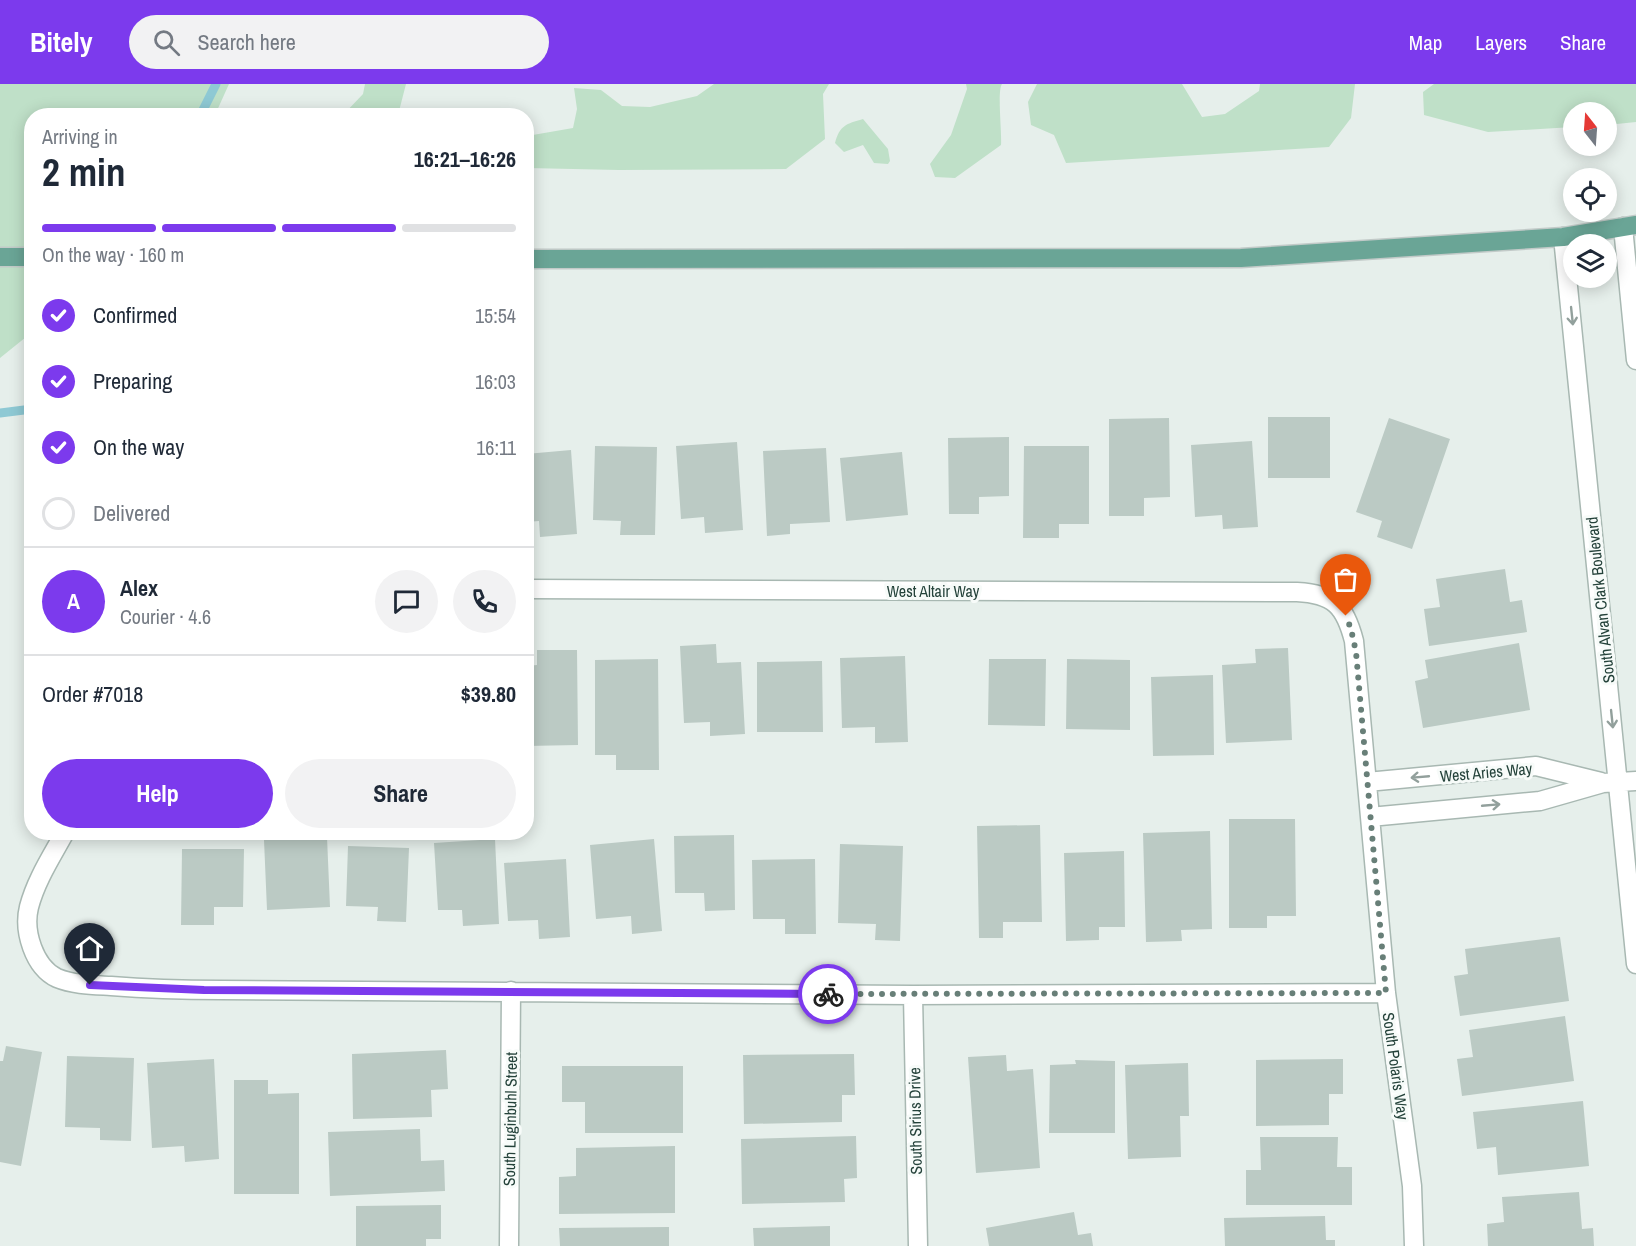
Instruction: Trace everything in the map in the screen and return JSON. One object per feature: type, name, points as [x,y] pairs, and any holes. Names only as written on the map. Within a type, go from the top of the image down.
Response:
[{"type":"main road","points":[[1581,234],[1630,226]]},
{"type":"main road","points":[[534,259],[1241,258],[1563,237]]},
{"type":"main road","points":[[0,257],[24,257]]},
{"type":"street","points":[[1630,226],[1636,360]]},
{"type":"street","name":"South Alvan Clark Boulevard","points":[[1568,288],[1636,964]]},
{"type":"street","name":"West Altair Way","points":[[534,589],[1297,592],[1326,596],[1336,604]]},
{"type":"street","name":"South Polaris Way","points":[[1336,604],[1346,616],[1354,641],[1386,993],[1412,1186],[1414,1246]]},
{"type":"street","name":"West Aries Way","points":[[1367,782],[1536,766],[1619,782]]},
{"type":"street","name":"West Aries Way","points":[[1370,817],[1540,801],[1619,782]]},
{"type":"street","points":[[60,840],[36,886],[28,909],[28,927],[38,961],[46,971],[65,981],[78,983],[155,989],[913,995],[1386,993]]},
{"type":"street","name":"South Luginbuhl Street","points":[[509,1246],[511,991]]},
{"type":"street","name":"South Sirius Drive","points":[[913,995],[918,1246]]},
{"type":"green space","points":[[0,84],[229,84],[218,108],[24,108],[24,339],[0,358]]},
{"type":"green space","points":[[365,84],[406,84],[400,108],[350,108],[363,94]]},
{"type":"green space","points":[[714,84],[829,84],[823,94],[825,139],[786,169],[534,168],[534,135],[573,128],[577,109],[574,88],[601,90],[622,106],[650,107],[697,96]]},
{"type":"green space","points":[[966,84],[1002,84],[1000,95],[1001,145],[955,178],[935,177],[930,164],[951,135],[967,89]]},
{"type":"green space","points":[[1037,84],[1182,84],[1202,117],[1225,114],[1259,91],[1260,84],[1355,84],[1351,118],[1329,147],[1066,163],[1054,135],[1031,125],[1028,102]]},
{"type":"green space","points":[[1434,84],[1636,84],[1636,122],[1617,124],[1617,102],[1563,102],[1563,128],[1488,132],[1424,115],[1423,92]]},
{"type":"green space","points":[[863,119],[888,149],[890,161],[888,164],[874,163],[863,145],[844,152],[835,143],[844,126]]},
{"type":"building","points":[[1268,417],[1330,417],[1330,478],[1268,478]]},
{"type":"building","points":[[1169,418],[1170,497],[1144,498],[1144,516],[1109,516],[1109,419]]},
{"type":"building","points":[[1389,418],[1450,439],[1412,549],[1377,537],[1382,521],[1356,512]]},
{"type":"building","points":[[1009,437],[1009,496],[979,497],[979,514],[949,514],[948,438]]},
{"type":"building","points":[[1252,441],[1258,527],[1223,529],[1222,515],[1195,517],[1191,445]]},
{"type":"building","points":[[737,442],[743,530],[705,533],[704,517],[681,519],[676,446]]},
{"type":"building","points":[[595,446],[657,447],[655,535],[620,535],[621,521],[593,520]]},
{"type":"building","points":[[1024,446],[1089,446],[1089,524],[1059,524],[1059,538],[1023,538]]},
{"type":"building","points":[[826,448],[830,522],[790,524],[790,534],[767,536],[763,451]]},
{"type":"building","points":[[571,450],[577,534],[540,537],[539,521],[534,521],[534,453]]},
{"type":"building","points":[[902,452],[908,515],[846,521],[840,458]]},
{"type":"building","points":[[1505,569],[1510,602],[1522,600],[1527,632],[1429,646],[1424,609],[1440,607],[1436,579]]},
{"type":"building","points":[[1519,643],[1530,710],[1423,728],[1415,681],[1428,678],[1425,660]]},
{"type":"building","points":[[716,644],[717,663],[741,662],[745,734],[710,736],[710,722],[684,723],[680,646]]},
{"type":"building","points":[[1288,648],[1292,740],[1226,743],[1222,665],[1256,663],[1255,649]]},
{"type":"building","points":[[537,650],[577,650],[578,745],[534,746],[534,665],[537,665]]},
{"type":"building","points":[[905,656],[908,742],[875,743],[875,727],[842,728],[840,658]]},
{"type":"building","points":[[658,659],[659,770],[616,770],[616,755],[595,755],[595,660]]},
{"type":"building","points":[[989,659],[1046,659],[1045,726],[988,725]]},
{"type":"building","points":[[1067,659],[1130,660],[1130,730],[1066,729]]},
{"type":"building","points":[[822,661],[823,732],[757,732],[757,662]]},
{"type":"building","points":[[1213,675],[1214,755],[1153,756],[1151,677]]},
{"type":"building","points":[[1229,819],[1295,819],[1296,916],[1267,916],[1267,928],[1229,928]]},
{"type":"building","points":[[1040,825],[1042,922],[1003,922],[1003,938],[979,938],[977,826]]},
{"type":"building","points":[[1210,831],[1212,929],[1181,930],[1182,941],[1146,942],[1143,833]]},
{"type":"building","points":[[734,835],[735,910],[705,911],[704,893],[675,893],[674,836]]},
{"type":"building","points":[[654,839],[662,931],[632,934],[631,916],[596,919],[590,845]]},
{"type":"building","points":[[264,840],[327,840],[330,907],[267,910]]},
{"type":"building","points":[[495,840],[499,924],[463,926],[462,910],[438,910],[434,843]]},
{"type":"building","points":[[840,844],[903,846],[900,941],[875,940],[876,924],[838,923]]},
{"type":"building","points":[[348,846],[409,848],[406,922],[377,921],[378,907],[346,906]]},
{"type":"building","points":[[182,849],[244,849],[243,907],[214,907],[214,925],[181,925]]},
{"type":"building","points":[[1124,851],[1125,927],[1099,927],[1099,940],[1066,941],[1064,853]]},
{"type":"building","points":[[566,859],[570,937],[539,939],[538,920],[508,921],[504,863]]},
{"type":"building","points":[[815,859],[816,934],[785,934],[785,919],[753,919],[752,860]]},
{"type":"building","points":[[1560,937],[1569,1001],[1460,1016],[1454,976],[1468,974],[1465,949]]},
{"type":"building","points":[[1565,1016],[1574,1081],[1462,1096],[1457,1059],[1473,1057],[1469,1030]]},
{"type":"building","points":[[6,1046],[42,1052],[21,1166],[0,1162],[0,1061],[3,1061]]},
{"type":"building","points":[[446,1050],[448,1089],[431,1090],[432,1117],[353,1119],[352,1054]]},
{"type":"building","points":[[854,1054],[855,1095],[842,1095],[842,1122],[744,1124],[743,1055]]},
{"type":"building","points":[[1006,1055],[1007,1071],[1033,1069],[1040,1168],[976,1173],[968,1057]]},
{"type":"building","points":[[67,1056],[134,1058],[131,1141],[100,1140],[100,1128],[65,1127]]},
{"type":"building","points":[[214,1059],[219,1159],[185,1162],[184,1146],[152,1148],[147,1063]]},
{"type":"building","points":[[1343,1059],[1343,1094],[1329,1094],[1329,1125],[1256,1126],[1256,1060]]},
{"type":"building","points":[[1075,1060],[1115,1061],[1115,1133],[1049,1133],[1050,1065],[1076,1064]]},
{"type":"building","points":[[1188,1063],[1189,1116],[1180,1116],[1181,1157],[1128,1159],[1125,1065]]},
{"type":"building","points":[[562,1066],[683,1066],[683,1133],[585,1133],[585,1102],[562,1102]]},
{"type":"building","points":[[234,1080],[268,1080],[268,1094],[299,1093],[299,1194],[234,1194]]},
{"type":"building","points":[[1583,1101],[1589,1166],[1498,1175],[1496,1147],[1477,1149],[1473,1112]]},
{"type":"building","points":[[420,1129],[421,1161],[444,1160],[445,1191],[330,1196],[328,1132]]},
{"type":"building","points":[[856,1136],[857,1178],[844,1179],[845,1202],[742,1204],[741,1139]]},
{"type":"building","points":[[1260,1137],[1338,1137],[1337,1167],[1352,1167],[1352,1205],[1246,1205],[1246,1170],[1261,1170]]},
{"type":"building","points":[[675,1146],[675,1213],[559,1214],[559,1177],[576,1176],[576,1148]]},
{"type":"building","points":[[1579,1192],[1582,1229],[1593,1228],[1594,1246],[1488,1246],[1487,1224],[1504,1222],[1502,1197]]},
{"type":"building","points":[[441,1205],[441,1239],[426,1239],[426,1246],[356,1246],[356,1206]]},
{"type":"building","points":[[1074,1212],[1078,1235],[1091,1233],[1093,1246],[989,1246],[986,1228]]},
{"type":"building","points":[[1325,1216],[1326,1240],[1335,1240],[1335,1246],[1225,1246],[1224,1218]]},
{"type":"building","points":[[830,1226],[830,1246],[754,1246],[753,1228]]},
{"type":"building","points":[[669,1227],[669,1246],[560,1246],[559,1228]]},
{"type":"waterway","points":[[204,108],[216,84]]},
{"type":"waterway","points":[[0,413],[24,410]]},
{"type":"way so far","points":[[828,994],[1386,993],[1356,652],[1346,616]]},
{"type":"route","points":[[90,985],[204,990],[828,994]]}]
